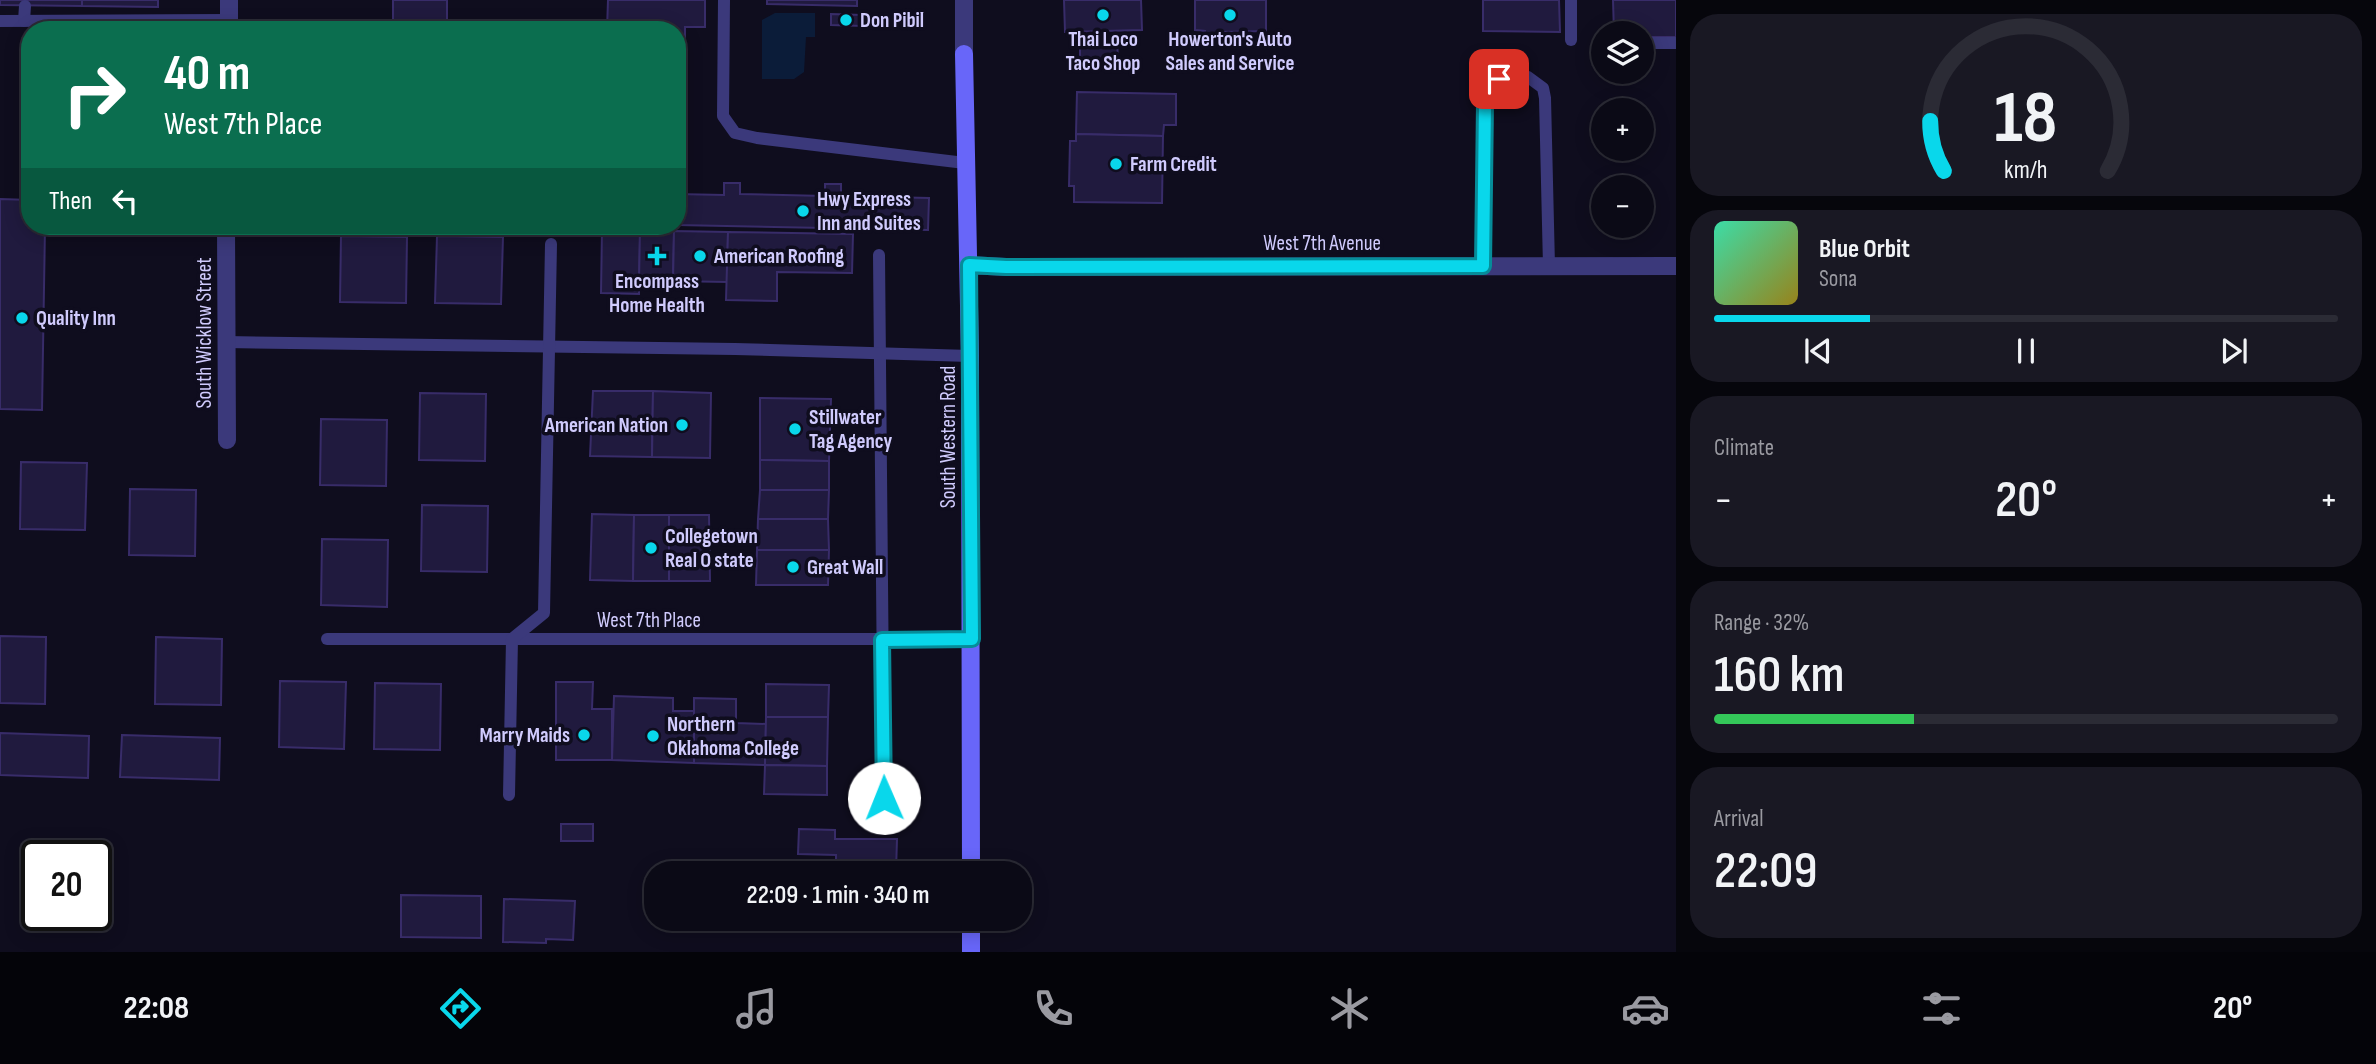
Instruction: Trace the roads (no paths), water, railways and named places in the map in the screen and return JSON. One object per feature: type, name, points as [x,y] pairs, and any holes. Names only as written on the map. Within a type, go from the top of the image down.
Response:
[{"type":"main road","name":"South Western Road","points":[[964,54],[971,356],[971,861]]},
{"type":"main road","points":[[971,931],[971,952]]},
{"type":"street","points":[[229,0],[229,21]]},
{"type":"street","name":"South Western Road","points":[[964,0],[964,54]]},
{"type":"street","name":"South Wicklow Street","points":[[226,235],[227,440]]},
{"type":"street","name":"West 7th Avenue","points":[[969,265],[1676,266]]},
{"type":"lane","points":[[724,0],[723,116],[735,133],[965,163]]},
{"type":"lane","points":[[1571,0],[1572,40]]},
{"type":"lane","points":[[24,21],[25,6]]},
{"type":"lane","points":[[0,21],[62,21],[63,6]]},
{"type":"lane","points":[[1654,43],[1676,43]]},
{"type":"lane","points":[[1483,266],[1487,93],[1491,85],[1499,79],[1528,77],[1543,88],[1545,98],[1549,266]]},
{"type":"lane","points":[[509,795],[512,639],[544,613],[551,244]]},
{"type":"lane","points":[[879,255],[884,798]]},
{"type":"lane","points":[[225,342],[971,356]]},
{"type":"lane","name":"West 7th Place","points":[[327,639],[972,639]]},
{"type":"water","points":[[775,13],[815,13],[815,37],[806,37],[804,72],[794,79],[762,79],[762,20]]},
{"type":"place","name":"Thai Loco Taco Shop","points":[[1103,15]]},
{"type":"place","name":"Howerton's Auto Sales and Service","points":[[1230,15]]},
{"type":"place","name":"Don Pibil","points":[[846,20]]},
{"type":"place","name":"Farm Credit","points":[[1116,164]]},
{"type":"place","name":"Hwy Express Inn and Suites","points":[[803,211]]},
{"type":"place","name":"Encompass Home Health","points":[[657,256]]},
{"type":"place","name":"American Roofing","points":[[700,256]]},
{"type":"place","name":"Quality Inn","points":[[22,318]]},
{"type":"place","name":"American Nation","points":[[682,425]]},
{"type":"place","name":"Stillwater Tag Agency","points":[[795,429]]},
{"type":"place","name":"Collegetown Real O state","points":[[651,548]]},
{"type":"place","name":"Great Wall","points":[[793,567]]},
{"type":"place","name":"Marry Maids","points":[[584,735]]},
{"type":"place","name":"Northern Oklahoma College","points":[[653,736]]}]
